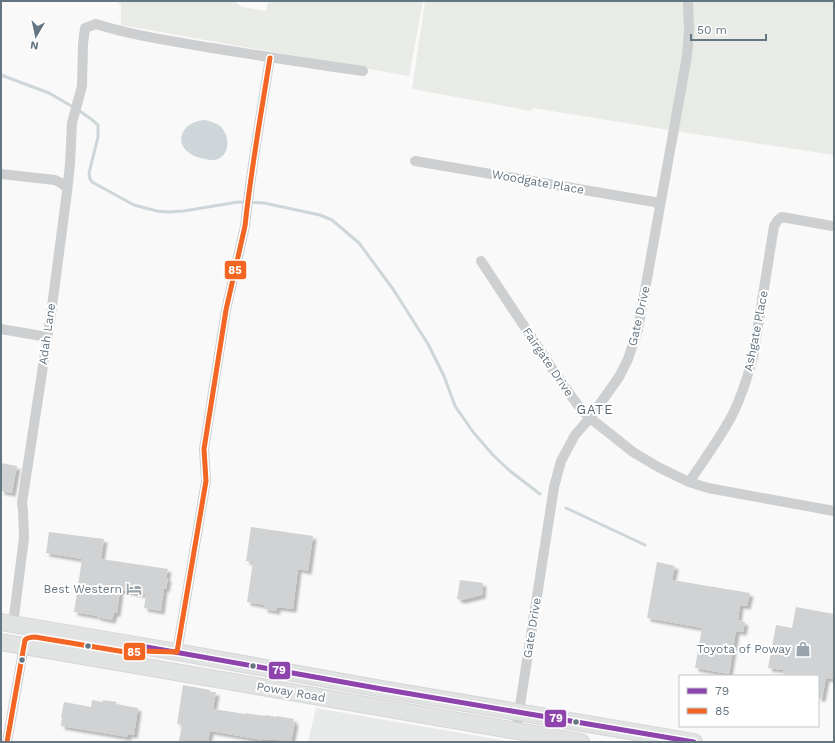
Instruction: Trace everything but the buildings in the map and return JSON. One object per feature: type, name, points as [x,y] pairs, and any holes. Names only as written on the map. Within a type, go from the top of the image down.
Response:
[{"type":"main road","name":"Poway Road","points":[[5,626],[177,652],[306,676],[694,742]]},
{"type":"main road","points":[[24,646],[25,640],[30,637],[125,652],[177,652]]},
{"type":"main road","name":"Poway Road","points":[[1,642],[581,742]]},
{"type":"main road","points":[[195,675],[214,670],[295,683],[306,676]]},
{"type":"main road","points":[[307,694],[310,686],[314,684],[366,692],[382,689]]},
{"type":"street","name":"Gate Drive","points":[[516,731],[554,487],[561,462],[575,435],[590,418],[619,377],[628,359],[638,329],[687,56],[689,20],[688,1]]},
{"type":"street","name":"Adah Lane","points":[[5,626],[24,538],[22,503],[47,337],[67,188],[72,123],[82,86],[82,44],[85,28],[96,24],[118,31],[150,38],[270,58]]},
{"type":"street","points":[[177,652],[206,481],[204,449],[226,306],[245,226],[270,58],[362,71]]},
{"type":"street","name":"Woodgate Place","points":[[415,160],[660,203]]},
{"type":"street","points":[[1,174],[55,180],[61,182],[67,188]]},
{"type":"street","name":"Ashgate Place","points":[[689,482],[729,421],[748,375],[753,357],[774,226],[782,217],[832,226]]},
{"type":"street","name":"Fairgate Drive","points":[[481,262],[580,408],[590,418],[633,452],[658,467],[689,482],[708,488],[834,511]]},
{"type":"street","points":[[1,329],[47,337]]},
{"type":"street","points":[[5,739],[24,646]]},
{"type":"shaded area","points":[[116,1],[234,1],[242,7],[266,11],[268,1],[423,1],[409,76],[121,25],[121,5]]},
{"type":"shaded area","points":[[425,1],[834,1],[834,155],[533,108],[531,111],[412,89]]},
{"type":"shaded area","points":[[205,120],[220,126],[227,138],[228,142],[224,155],[216,160],[194,156],[182,145],[181,138],[183,132],[188,126],[195,122]]},
{"type":"shaded area","points":[[316,708],[513,742],[308,742]]},
{"type":"waterway","points":[[1,75],[49,93],[73,107]]},
{"type":"waterway","points":[[78,110],[98,125],[98,137],[89,173],[90,179],[92,182],[134,205],[157,211],[168,212],[184,211],[238,202],[264,203],[320,215],[332,220],[359,243],[393,289],[428,344],[444,376],[455,406],[473,432],[493,455],[510,471],[540,494]]},
{"type":"waterway","points":[[566,508],[645,545]]},
{"type":"transit line","name":"85","points":[[7,742],[25,640],[27,638],[35,637],[125,652],[177,652],[206,481],[204,449],[226,310],[245,226],[253,163],[270,58]]},
{"type":"transit line","name":"79","points":[[141,646],[694,742]]},
{"type":"place","name":"Best Western","points":[[134,589]]},
{"type":"place","name":"Toyota of Poway","points":[[803,649]]},
{"type":"district","name":"GATE","points":[[595,409]]}]
